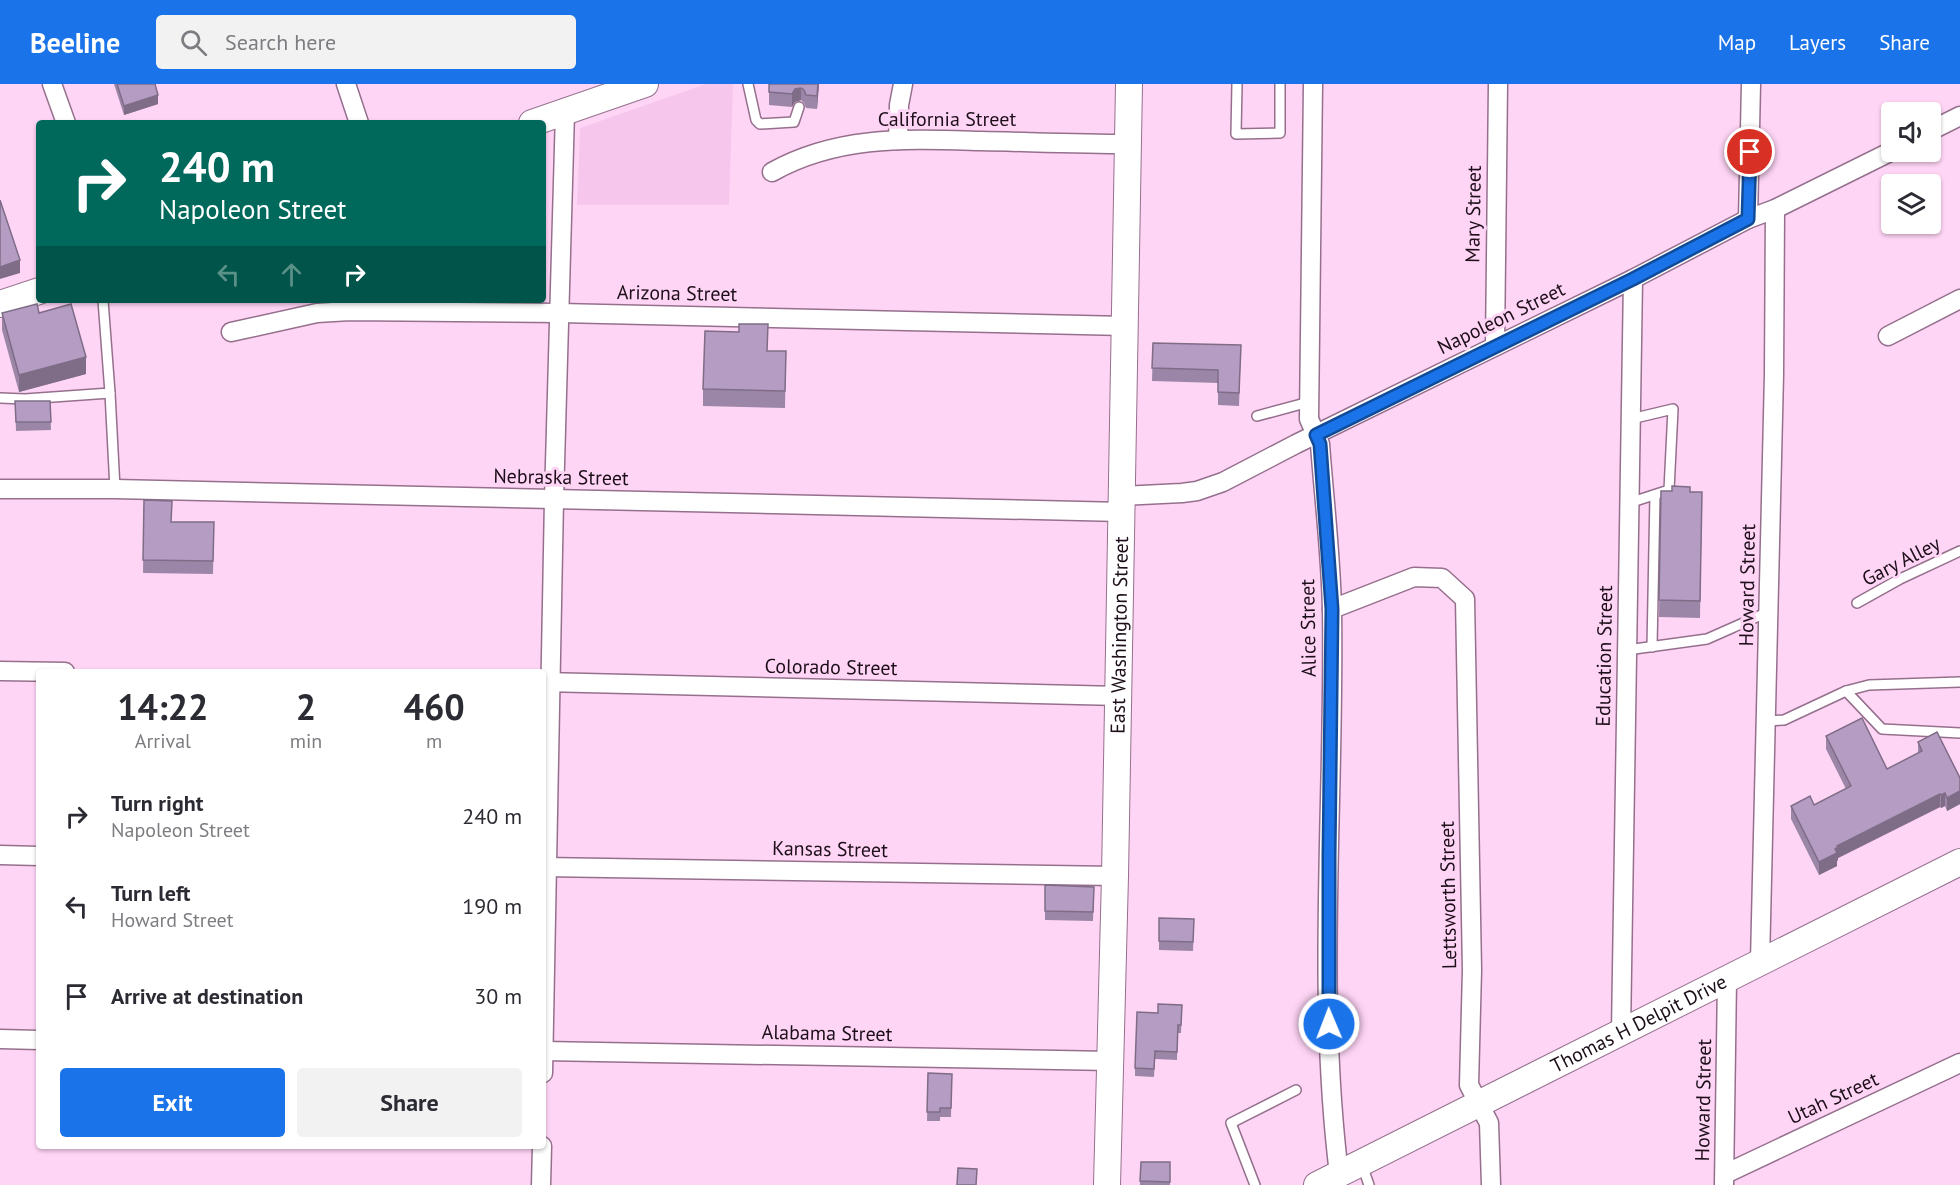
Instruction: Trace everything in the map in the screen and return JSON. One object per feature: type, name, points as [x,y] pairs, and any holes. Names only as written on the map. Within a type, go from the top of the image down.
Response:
[{"type":"street","points":[[52,84],[65,120]]},
{"type":"street","points":[[346,84],[358,120]]},
{"type":"street","points":[[898,140],[899,105],[903,84]]},
{"type":"street","name":"East Washington Street","points":[[1107,1185],[1130,84]]},
{"type":"street","name":"Alice Street","points":[[1313,84],[1309,419],[1320,444],[1332,609],[1329,1002],[1332,1094],[1356,1174]]},
{"type":"street","name":"Mary Street","points":[[1495,346],[1498,84]]},
{"type":"street","points":[[1748,219],[1751,84]]},
{"type":"street","points":[[541,120],[640,85]]},
{"type":"street","points":[[546,682],[554,499],[565,112]]},
{"type":"street","points":[[1941,126],[1960,117]]},
{"type":"street","name":"California Street","points":[[772,172],[794,160],[824,149],[875,140],[1128,144]]},
{"type":"street","name":"Napoleon Street","points":[[1121,504],[1182,493],[1223,482],[1633,279],[1748,219],[1775,209],[1881,156]]},
{"type":"street","name":"Howard Street","points":[[1760,962],[1774,374],[1775,209]]},
{"type":"street","name":"Education Street","points":[[1621,1033],[1633,279]]},
{"type":"street","points":[[0,304],[36,292]]},
{"type":"street","points":[[1888,336],[1960,299]]},
{"type":"street","name":"Arizona Street","points":[[231,332],[317,313],[350,311],[560,313],[1125,326]]},
{"type":"street","name":"Nebraska Street","points":[[0,489],[115,489],[554,499],[1121,504]]},
{"type":"street","name":"Lettsworth Street","points":[[1332,609],[1414,577],[1442,578],[1465,599],[1472,970],[1470,1085],[1489,1123],[1491,1185]]},
{"type":"street","points":[[0,671],[36,672]]},
{"type":"street","name":"Colorado Street","points":[[546,682],[1119,696]]},
{"type":"street","points":[[0,855],[36,856]]},
{"type":"street","name":"Thomas H Delpit Drive","points":[[1317,1185],[1356,1174],[1479,1104],[1960,862]]},
{"type":"street","name":"Kansas Street","points":[[546,867],[1115,876]]},
{"type":"street","name":"Howard Street","points":[[1724,1180],[1727,980]]},
{"type":"street","points":[[0,1039],[36,1040]]},
{"type":"street","name":"Alabama Street","points":[[546,1051],[1111,1061]]},
{"type":"street","name":"Utah Street","points":[[1724,1180],[1960,1063]]},
{"type":"street","points":[[541,1185],[542,1149]]},
{"type":"lane","points":[[748,84],[756,120],[760,124],[794,122],[799,107]]},
{"type":"lane","points":[[1237,84],[1236,134],[1280,133],[1280,84]]},
{"type":"lane","points":[[103,303],[115,489]]},
{"type":"lane","points":[[0,398],[26,399],[110,393]]},
{"type":"lane","points":[[1257,416],[1309,402]]},
{"type":"lane","points":[[1629,503],[1669,490],[1673,409],[1631,419]]},
{"type":"lane","points":[[1652,647],[1654,495]]},
{"type":"lane","name":"Gary Alley","points":[[1857,603],[1900,579],[1960,551]]},
{"type":"lane","points":[[1627,650],[1707,639],[1768,612]]},
{"type":"lane","points":[[1766,721],[1784,720],[1846,692],[1869,685],[1960,682]]},
{"type":"lane","points":[[1846,692],[1882,729],[1960,733]]},
{"type":"lane","points":[[1255,1185],[1231,1123],[1296,1090]]},
{"type":"shaded area","points":[[706,84],[733,84],[729,205],[577,205],[580,128]]},
{"type":"building","points":[[117,84],[155,84],[158,95],[124,106]]},
{"type":"building","points":[[769,84],[818,84],[817,96],[806,95],[801,88],[795,89],[792,94],[769,92]]},
{"type":"building","points":[[0,200],[20,260],[0,267]]},
{"type":"building","points":[[37,304],[39,313],[71,304],[86,357],[19,375],[2,313]]},
{"type":"building","points":[[739,324],[768,324],[767,351],[786,351],[785,391],[703,389],[705,331],[739,332]]},
{"type":"building","points":[[1153,343],[1241,345],[1239,393],[1218,392],[1218,370],[1152,368]]},
{"type":"building","points":[[15,401],[50,401],[51,422],[16,422]]},
{"type":"building","points":[[1672,486],[1690,487],[1690,492],[1702,492],[1700,601],[1659,600],[1661,491],[1672,491]]},
{"type":"building","points":[[144,500],[172,501],[171,522],[214,522],[213,561],[143,560]]},
{"type":"building","points":[[1862,718],[1887,769],[1922,751],[1918,742],[1937,732],[1960,778],[1960,791],[1947,798],[1945,793],[1940,794],[1837,846],[1835,849],[1837,853],[1819,862],[1791,806],[1810,796],[1814,805],[1851,786],[1826,736]]},
{"type":"building","points":[[1045,885],[1094,887],[1093,912],[1045,911]]},
{"type":"building","points":[[1159,918],[1194,919],[1193,942],[1159,941]]},
{"type":"building","points":[[1158,1004],[1182,1005],[1181,1025],[1178,1025],[1177,1052],[1155,1051],[1154,1069],[1135,1068],[1137,1012],[1158,1013]]},
{"type":"building","points":[[928,1073],[952,1074],[951,1108],[940,1108],[940,1112],[927,1112]]},
{"type":"building","points":[[1141,1162],[1170,1162],[1170,1182],[1140,1181]]},
{"type":"building","points":[[958,1168],[977,1169],[976,1185],[957,1185]]},
{"type":"route","points":[[1329,1024],[1332,609],[1320,444],[1316,435],[1633,279],[1748,219],[1750,152]]}]
